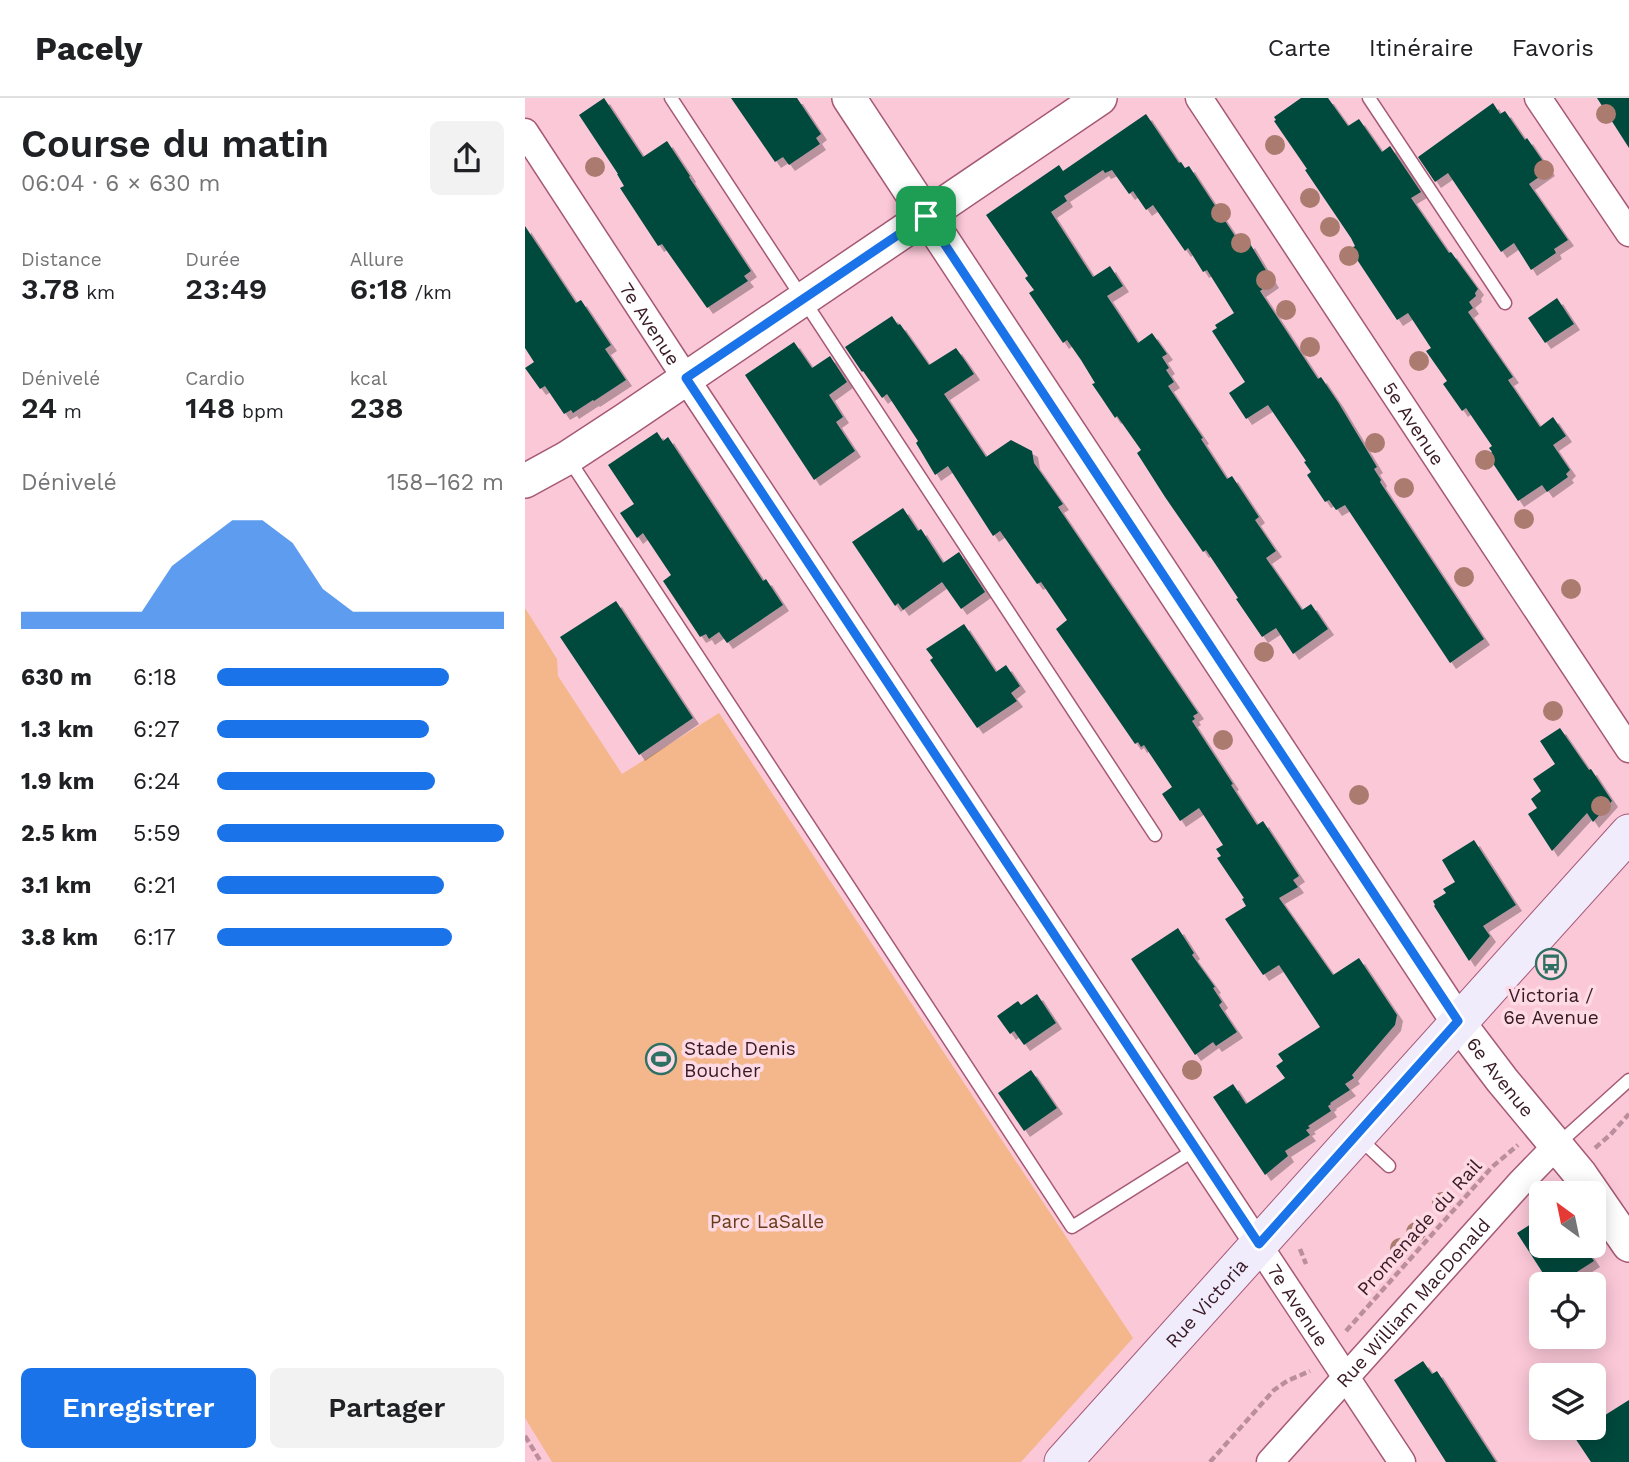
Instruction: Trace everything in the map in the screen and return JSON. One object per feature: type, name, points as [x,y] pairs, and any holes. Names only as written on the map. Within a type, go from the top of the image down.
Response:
[{"type":"main road","name":"Rue Victoria","points":[[1063,1462],[1629,833]]},
{"type":"street","name":"6e Avenue","points":[[849,98],[1458,1021],[1502,1080],[1602,1203],[1629,1245]]},
{"type":"street","points":[[525,481],[567,458],[1100,98]]},
{"type":"street","name":"5e Avenue","points":[[1199,98],[1629,750]]},
{"type":"street","points":[[1538,98],[1629,233]]},
{"type":"street","name":"7e Avenue","points":[[525,132],[1402,1462]]},
{"type":"street","name":"Rue William MacDonald","points":[[1270,1462],[1557,1145]]},
{"type":"lane","points":[[671,98],[1155,835]]},
{"type":"lane","points":[[1369,98],[1505,303]]},
{"type":"lane","points":[[567,458],[1072,1227],[1196,1149]]},
{"type":"lane","points":[[1557,1145],[1629,1080]]},
{"type":"lane","points":[[1356,1136],[1389,1166]]},
{"type":"path","points":[[1599,1145],[1629,1114]]},
{"type":"path","name":"Promenade du Rail","points":[[1347,1329],[1514,1146]]},
{"type":"path","points":[[1210,1462],[1274,1390],[1308,1372]]},
{"type":"path","points":[[525,1436],[541,1462]]},
{"type":"green space","name":"Parc LaSalle","points":[[525,608],[557,659],[558,676],[622,774],[719,713],[1133,1338],[1021,1462],[552,1462],[525,1418]]},
{"type":"building","points":[[604,98],[643,157],[667,141],[751,271],[744,276],[748,281],[707,308],[662,244],[658,246],[620,188],[624,186],[618,174],[579,115]]},
{"type":"building","points":[[731,98],[797,98],[821,134],[816,138],[820,144],[789,165],[783,157],[775,162]]},
{"type":"building","points":[[1301,98],[1328,98],[1348,126],[1359,119],[1382,152],[1390,146],[1421,192],[1411,198],[1478,289],[1476,296],[1469,302],[1473,308],[1468,312],[1513,377],[1508,380],[1540,427],[1553,417],[1566,436],[1553,445],[1570,470],[1566,474],[1568,477],[1547,492],[1542,485],[1518,501],[1488,456],[1492,452],[1489,448],[1492,446],[1466,408],[1462,411],[1443,384],[1447,381],[1426,351],[1431,348],[1408,313],[1397,320],[1350,249],[1355,246],[1351,238],[1274,121],[1274,117]]},
{"type":"building","points":[[1597,98],[1629,98],[1629,148]]},
{"type":"building","points":[[1493,103],[1500,114],[1505,111],[1549,170],[1529,184],[1568,240],[1554,249],[1556,253],[1531,270],[1514,243],[1501,252],[1448,173],[1435,182],[1418,157]]},
{"type":"building","points":[[1146,114],[1179,163],[1185,168],[1189,166],[1235,236],[1239,234],[1245,245],[1249,242],[1273,282],[1260,291],[1318,379],[1321,377],[1338,402],[1377,467],[1374,469],[1380,482],[1484,639],[1450,663],[1345,505],[1336,510],[1329,500],[1325,502],[1307,475],[1311,472],[1304,462],[1306,461],[1268,405],[1246,419],[1229,393],[1245,382],[1212,331],[1217,328],[1215,325],[1234,313],[1207,270],[1203,272],[1188,248],[1185,251],[1153,205],[1146,210],[1133,191],[1129,194],[1112,170],[1105,173],[1103,170],[1064,196],[1067,201],[1051,212],[1093,277],[1110,266],[1123,286],[1107,296],[1138,343],[1152,333],[1167,354],[1162,357],[1174,382],[1168,386],[1227,479],[1232,476],[1259,517],[1255,520],[1276,551],[1266,558],[1302,610],[1311,604],[1328,629],[1293,654],[1276,628],[1262,637],[1206,550],[1203,552],[1165,497],[1137,453],[1141,450],[1092,384],[1095,383],[1081,360],[1067,340],[1063,343],[1029,293],[1034,290],[1025,278],[1028,276],[986,215],[1059,165],[1063,171]]},
{"type":"building","points":[[525,226],[576,303],[581,300],[611,345],[605,349],[626,380],[573,413],[571,410],[564,414],[545,386],[540,389],[525,368],[534,362],[525,348]]},
{"type":"building","points":[[1557,298],[1574,324],[1545,343],[1528,318]]},
{"type":"building","points":[[892,316],[929,365],[956,348],[974,374],[944,394],[986,457],[1011,440],[1032,451],[1034,463],[1063,504],[1058,507],[1198,713],[1193,716],[1195,719],[1192,721],[1233,784],[1231,785],[1257,825],[1263,821],[1299,876],[1293,880],[1298,887],[1279,898],[1333,975],[1359,958],[1397,1015],[1395,1025],[1352,1075],[1354,1078],[1345,1084],[1350,1090],[1330,1103],[1328,1106],[1331,1111],[1308,1126],[1310,1128],[1306,1130],[1310,1135],[1285,1151],[1288,1156],[1265,1175],[1213,1097],[1233,1084],[1246,1104],[1285,1078],[1276,1066],[1283,1061],[1278,1054],[1320,1027],[1279,965],[1263,975],[1225,919],[1246,906],[1242,899],[1244,898],[1217,858],[1221,856],[1216,849],[1223,845],[1199,808],[1180,821],[1162,794],[1172,787],[1144,745],[1141,747],[1138,742],[1135,744],[1056,629],[1067,620],[1041,582],[1037,584],[1000,531],[993,536],[948,466],[935,475],[916,443],[918,441],[887,394],[882,398],[845,347]]},
{"type":"building","points":[[794,342],[812,368],[830,356],[847,382],[829,395],[843,417],[836,422],[855,451],[814,480],[745,375]]},
{"type":"building","points":[[657,432],[663,441],[668,437],[763,581],[766,579],[783,605],[727,643],[719,632],[709,639],[706,634],[700,637],[663,581],[671,575],[643,533],[637,538],[620,513],[634,504],[608,465]]},
{"type":"building","points":[[903,508],[918,531],[921,529],[943,563],[959,552],[985,592],[961,609],[942,582],[903,610],[898,603],[895,606],[852,542]]},
{"type":"building","points":[[616,601],[693,718],[639,755],[560,637]]},
{"type":"building","points":[[964,624],[996,672],[1006,665],[1020,686],[1011,693],[1017,701],[977,728],[930,660],[933,658],[926,649]]},
{"type":"building","points":[[1560,728],[1612,801],[1593,822],[1587,813],[1552,851],[1528,814],[1537,808],[1531,799],[1541,791],[1533,779],[1555,764],[1540,741]]},
{"type":"building","points":[[1474,840],[1516,905],[1483,926],[1490,936],[1469,961],[1433,901],[1446,893],[1443,889],[1455,882],[1442,860]]},
{"type":"building","points":[[1178,928],[1194,953],[1192,955],[1215,987],[1213,988],[1222,1002],[1219,1005],[1237,1032],[1216,1046],[1213,1042],[1195,1055],[1131,959]]},
{"type":"building","points":[[1037,994],[1056,1023],[1024,1045],[1014,1031],[1010,1034],[997,1016],[1018,1001],[1021,1005]]},
{"type":"building","points":[[1031,1070],[1057,1108],[1024,1131],[998,1093]]},
{"type":"building","points":[[1529,1225],[1529,1252],[1517,1233]]},
{"type":"building","points":[[1533,1258],[1592,1258],[1594,1261],[1577,1272],[1542,1272]]},
{"type":"building","points":[[1423,1361],[1432,1374],[1437,1371],[1496,1462],[1446,1462],[1394,1380]]},
{"type":"building","points":[[1629,1400],[1629,1462],[1591,1462],[1576,1440],[1606,1440],[1606,1414]]},
{"type":"place","name":"Victoria / 6e Avenue","points":[[1551,964]]},
{"type":"place","name":"Stade Denis Boucher","points":[[661,1059]]},
{"type":"route","points":[[926,216],[1458,1021],[1259,1244],[686,378],[926,216]]}]
